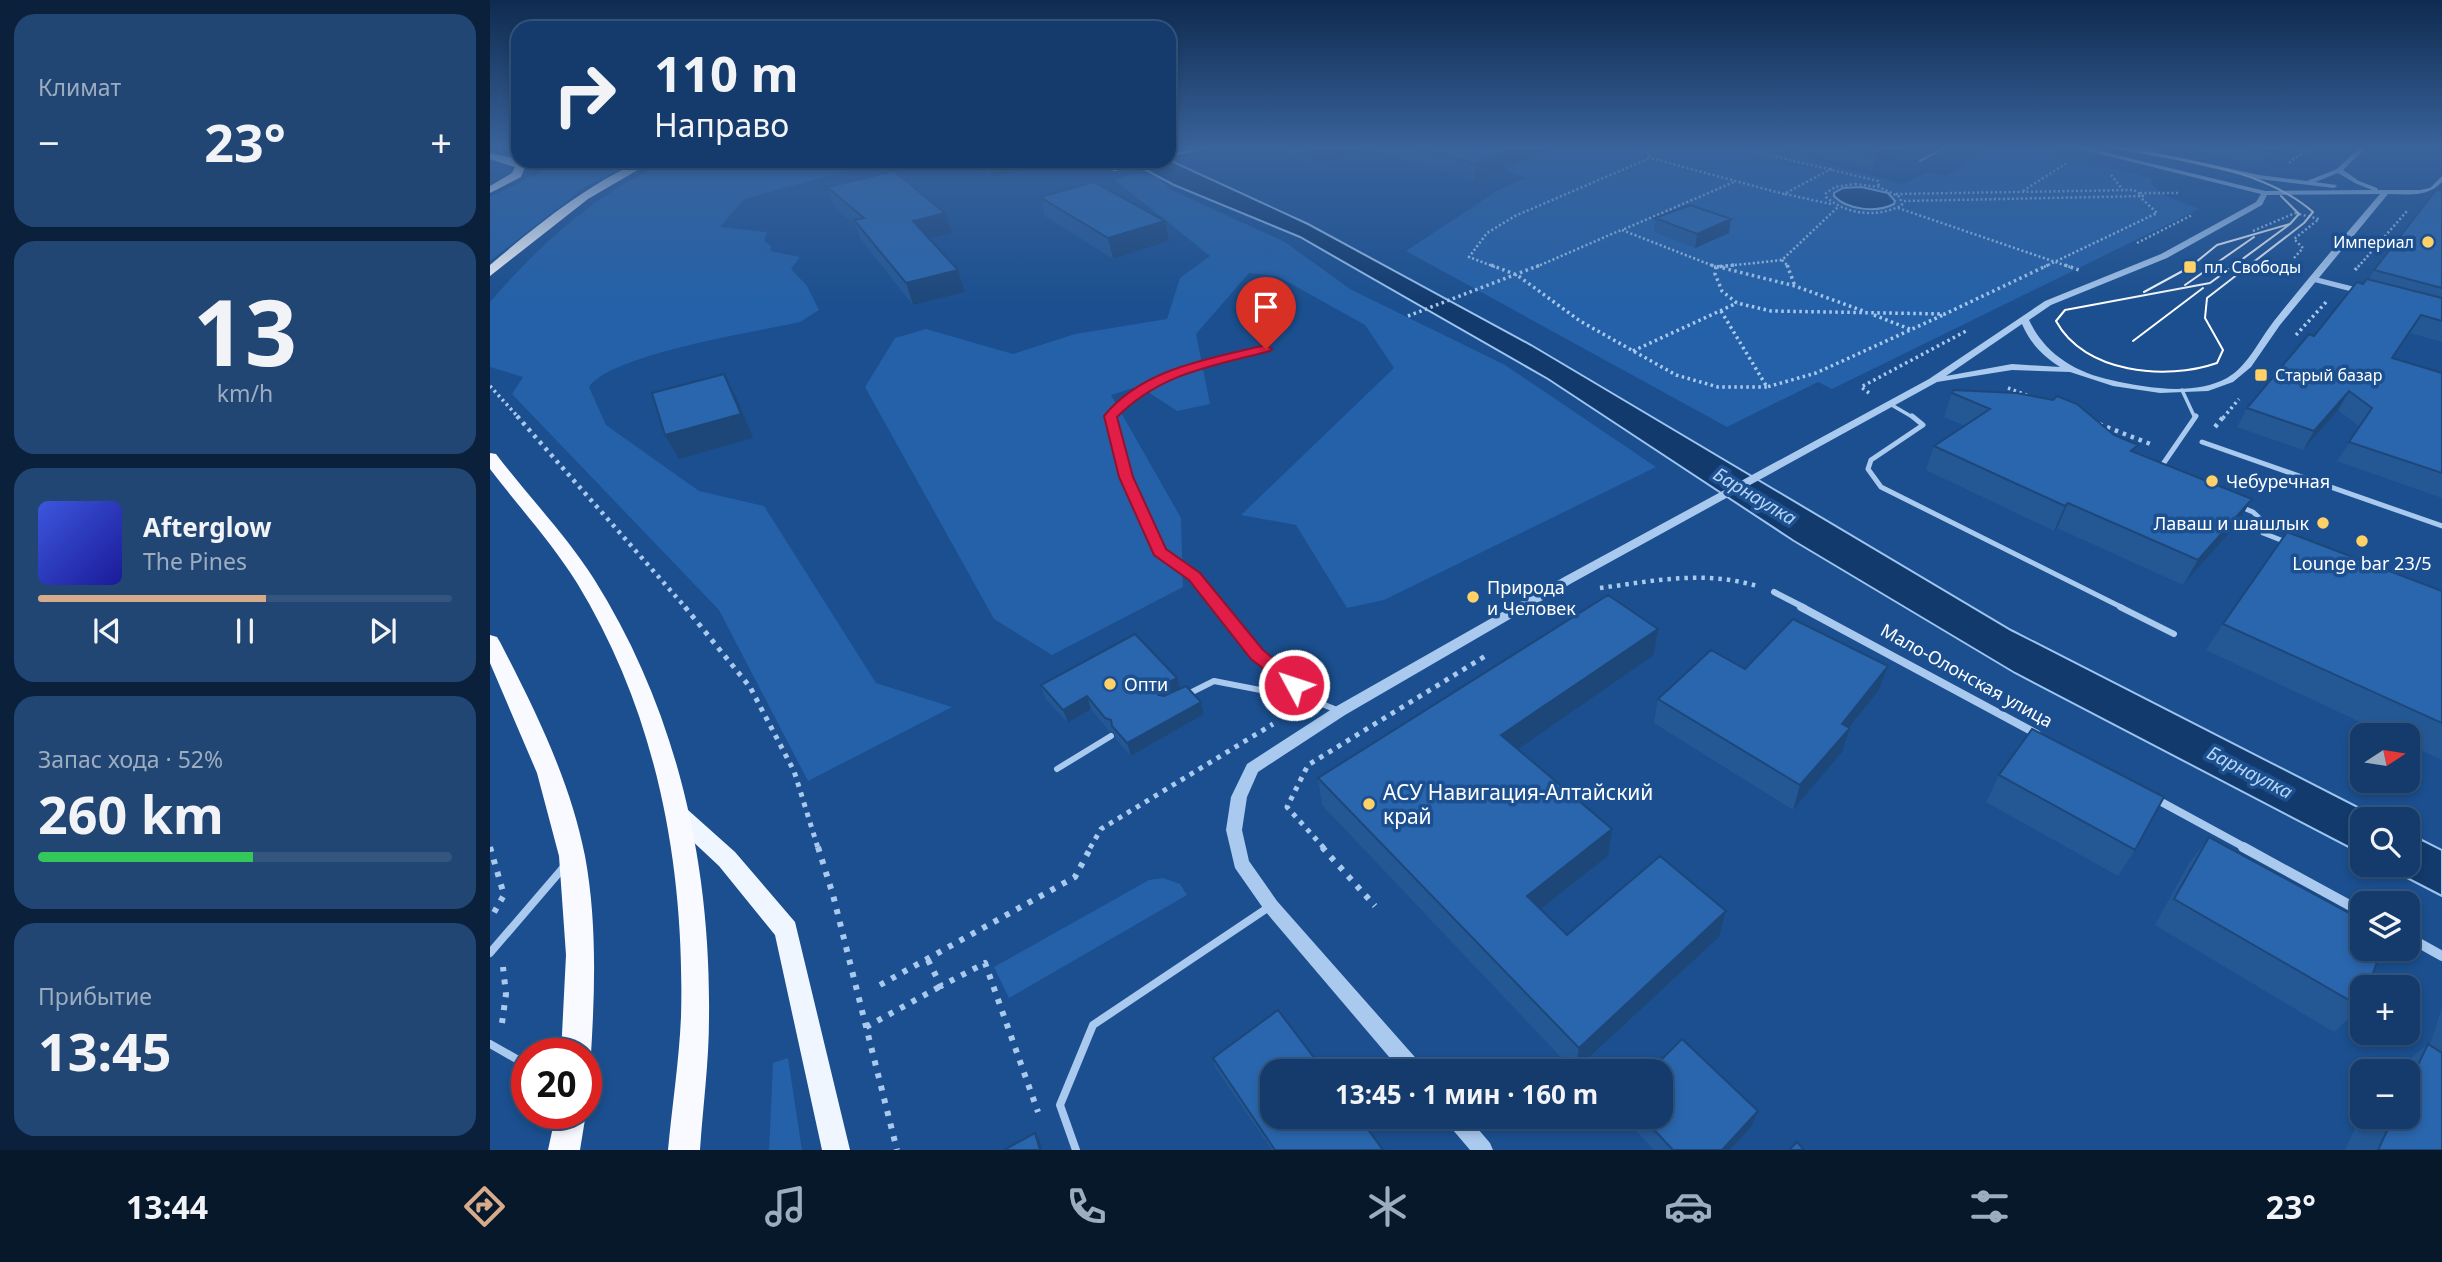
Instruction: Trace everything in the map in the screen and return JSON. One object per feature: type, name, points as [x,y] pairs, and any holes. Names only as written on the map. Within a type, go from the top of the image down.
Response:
[{"type":"highway","points":[[490,272],[578,200]]},
{"type":"highway","points":[[490,458],[585,580],[622,646],[654,721],[680,816],[693,908],[695,1019],[684,1150]]},
{"type":"highway","points":[[490,642],[528,720],[558,803],[572,857],[582,970],[577,1038]]},
{"type":"highway","points":[[565,1150],[568,1129]]},
{"type":"main road","points":[[680,816],[727,859],[786,930],[836,1150]]},
{"type":"street","points":[[1404,1059],[1271,906],[1241,863],[1234,831],[1238,797],[1252,768],[1340,711],[1932,381],[2070,293],[2164,256],[2258,200]]},
{"type":"street","points":[[1932,381],[2012,367],[2075,371],[2143,388],[2182,390],[2220,385],[2242,372],[2313,279],[2379,200]]},
{"type":"street","points":[[2313,279],[2366,293]]},
{"type":"street","points":[[2025,320],[2031,338],[2048,355],[2075,371]]},
{"type":"street","points":[[2202,442],[2442,526]]},
{"type":"street","name":"Мало-Олонская улица","points":[[1774,592],[2049,741]]},
{"type":"street","points":[[2146,793],[2350,905]]},
{"type":"street","points":[[2420,944],[2442,956]]},
{"type":"street","points":[[1465,1129],[1483,1150]]},
{"type":"lane","points":[[1266,349],[1181,370],[1134,393],[1110,416],[1126,477],[1159,551],[1194,577],[1257,654],[1312,700]]},
{"type":"lane","points":[[2166,472],[2160,466],[2174,453],[2196,417],[2182,390]]},
{"type":"lane","points":[[1890,404],[1907,412],[1923,425],[1871,460],[1868,469],[1881,487],[2174,634]]},
{"type":"lane","points":[[2230,502],[2253,512],[2269,526],[2263,533],[2289,543]]},
{"type":"lane","points":[[1177,699],[1214,681],[1312,700],[1340,711]]},
{"type":"lane","points":[[1057,769],[1111,736]]},
{"type":"lane","points":[[490,953],[572,857]]},
{"type":"lane","points":[[1076,1150],[1060,1105],[1093,1025],[1271,906]]},
{"type":"lane","points":[[490,1044],[511,1056]]},
{"type":"path","points":[[1554,200],[1516,216],[1488,233],[1468,257],[1517,275],[1580,321],[1698,384],[1736,388],[1767,387],[1816,373],[1912,330],[2157,213],[2144,200]]},
{"type":"path","points":[[1408,316],[1517,275],[1693,200]]},
{"type":"path","points":[[1810,200],[1877,212],[1898,208],[2083,271]]},
{"type":"path","points":[[1830,200],[1839,206]]},
{"type":"path","points":[[1898,208],[1903,201],[1955,200]]},
{"type":"path","points":[[2287,345],[2413,203]]},
{"type":"path","points":[[1716,267],[1782,260],[1839,206]]},
{"type":"path","points":[[2284,210],[2319,219],[2294,239],[2303,248],[2294,258]]},
{"type":"path","points":[[1622,230],[1716,267],[1795,286],[1912,330]]},
{"type":"path","points":[[1782,260],[1791,269],[1795,286]]},
{"type":"path","points":[[1716,267],[1715,274],[1722,290],[1737,303],[1771,311],[1945,314]]},
{"type":"path","points":[[1632,351],[1737,303]]},
{"type":"path","points":[[1721,311],[1767,387]]},
{"type":"path","points":[[1997,384],[2035,399]]},
{"type":"path","points":[[490,386],[660,576],[750,687],[793,771],[833,895],[897,1150]]},
{"type":"path","points":[[2202,442],[2244,394]]},
{"type":"path","points":[[2098,423],[2174,453]]},
{"type":"path","points":[[1615,577],[1593,589],[1700,576],[1740,579],[1774,592]]},
{"type":"path","points":[[1375,906],[1287,807],[1308,765],[1498,648]]},
{"type":"path","points":[[490,846],[504,895],[490,919]]},
{"type":"path","points":[[502,959],[506,994],[502,1023]]},
{"type":"path","points":[[928,960],[941,986]]},
{"type":"path","points":[[866,1027],[985,963],[1043,1125]]},
{"type":"shaded area","points":[[490,200],[569,200],[490,261]]},
{"type":"shaded area","points":[[600,200],[743,200],[720,227],[767,232],[764,241],[771,246],[770,251],[800,257],[791,269],[807,286],[819,310],[800,322],[654,355],[625,364],[603,375],[589,387],[606,425],[699,491],[764,506],[876,683],[952,707],[808,781],[719,610],[512,394],[523,377],[490,367],[490,302],[550,240]]},
{"type":"shaded area","points":[[1140,200],[1192,200],[1285,242],[1350,289],[1505,365],[1656,467],[1384,600],[1347,608],[1296,525],[1241,515],[1394,368],[1365,325],[1277,276],[1249,273],[1196,334],[1210,404],[1177,411],[1139,386],[1111,395],[1181,518],[1183,587],[1052,655],[994,619],[865,387],[895,338],[926,329],[1013,354],[1075,334],[1167,319],[1180,278],[1210,256]]},
{"type":"shaded area","points":[[1484,200],[2175,200],[2199,209],[1832,389],[1818,382],[1727,427],[1406,251]]},
{"type":"shaded area","points":[[1163,878],[1180,884],[1187,895],[1009,998],[994,967],[1149,880]]},
{"type":"shaded area","points":[[788,1058],[802,1150],[769,1150],[773,1063]]},
{"type":"water","name":"Барнаулка","points":[[1210,200],[1255,200],[1308,224],[1531,345],[2011,630],[2358,807],[2350,807],[2350,848],[2015,673],[1794,541],[1548,379],[1300,237]]},
{"type":"water","points":[[1840,201],[1895,201],[1894,204],[1879,209],[1862,209]]},
{"type":"water","points":[[2420,839],[2442,850],[2442,896],[2405,877],[2420,877]]},
{"type":"building","points":[[842,200],[929,200],[945,213],[913,221],[958,270],[906,283],[854,220],[864,218]]},
{"type":"building","points":[[1044,200],[1126,200],[1165,221],[1108,238]]},
{"type":"building","points":[[2429,200],[2442,200],[2442,288],[2374,270]]},
{"type":"building","points":[[1690,205],[1731,219],[1697,234],[1655,218]]},
{"type":"building","points":[[2367,279],[2442,298],[2442,321],[2421,315],[2392,358],[2442,373],[2442,473],[2349,442],[2372,408],[2349,391],[2314,431],[2247,408],[2309,334],[2314,336],[2357,282],[2363,284]]},
{"type":"building","points":[[724,374],[741,414],[665,435],[652,393]]},
{"type":"building","points":[[1953,390],[2017,393],[2053,400],[2057,396],[2077,404],[2114,435],[2138,445],[2131,451],[2252,499],[2198,560],[2068,503],[2065,506],[1934,446],[1990,409],[1952,393]]},
{"type":"building","points":[[2287,532],[2442,591],[2442,723],[2223,624]]},
{"type":"building","points":[[1608,595],[1658,629],[1501,735],[1612,829],[1527,896],[1567,935],[1660,856],[1726,911],[1579,1048],[1318,778]]},
{"type":"building","points":[[1793,619],[1888,666],[1842,724],[1850,728],[1800,785],[1658,699],[1711,650],[1745,669]]},
{"type":"building","points":[[1135,634],[1177,678],[1157,688],[1158,695],[1164,696],[1186,686],[1201,702],[1127,743],[1112,726],[1111,720],[1105,718],[1087,696],[1063,710],[1041,685]]},
{"type":"building","points":[[2032,729],[2164,797],[2135,850],[1999,775]]},
{"type":"building","points":[[2209,837],[2350,913],[2350,961],[2377,961],[2372,975],[2350,975],[2350,1001],[2174,899]]},
{"type":"building","points":[[1278,1010],[1315,1059],[1260,1059],[1260,1128],[1213,1058]]},
{"type":"building","points":[[1682,1039],[1758,1111],[1722,1150],[1673,1150],[1653,1129],[1673,1129],[1673,1059],[1662,1059]]},
{"type":"building","points":[[2428,1044],[2442,1053],[2442,1150],[2378,1150],[2388,1129],[2420,1129],[2420,1061]]},
{"type":"building","points":[[1261,1129],[1368,1129],[1383,1150],[1275,1150]]},
{"type":"building","points":[[1035,1133],[1040,1150],[1004,1150]]},
{"type":"building","points":[[1797,1142],[1804,1150],[1789,1150]]},
{"type":"tram line","points":[[2285,200],[2299,214],[2290,224]]},
{"type":"tram line","points":[[2290,224],[2210,283],[2065,310],[2056,321],[2069,338],[2086,352],[2106,362],[2128,368],[2174,371],[2217,363],[2223,350],[2205,318],[2207,298],[2304,223],[2313,212],[2296,200]]},
{"type":"tram line","points":[[2144,292],[2190,267],[2217,245],[2290,224]]},
{"type":"tram line","points":[[2185,285],[2254,237]]},
{"type":"tram line","points":[[2133,341],[2203,288]]},
{"type":"place","name":"Империал","points":[[2428,242]]},
{"type":"place","name":"пл. Свободы","points":[[2190,267]]},
{"type":"place","name":"Старый базар","points":[[2261,375]]},
{"type":"place","name":"Чебуречная","points":[[2212,481]]},
{"type":"place","name":"Лаваш и шашлык","points":[[2323,523]]},
{"type":"place","name":"Lounge bar 23/5","points":[[2362,541]]},
{"type":"place","name":"Природа и Человек","points":[[1473,597]]},
{"type":"place","name":"Опти","points":[[1110,684]]},
{"type":"place","name":"АСУ Навигация-Алтайский край","points":[[1369,804]]},
{"type":"route","points":[[1266,349],[1181,370],[1134,393],[1110,416],[1126,477],[1159,551],[1194,577],[1257,654],[1294,685]]}]
